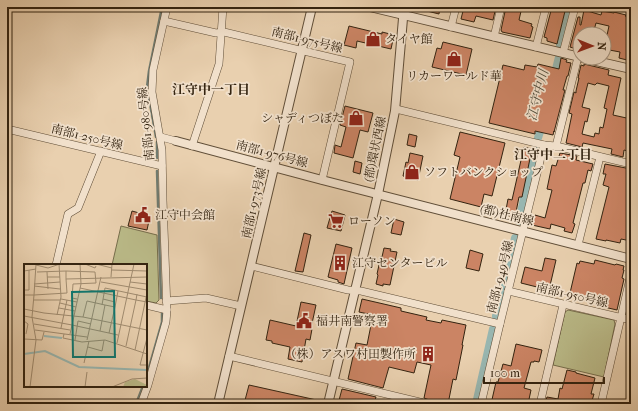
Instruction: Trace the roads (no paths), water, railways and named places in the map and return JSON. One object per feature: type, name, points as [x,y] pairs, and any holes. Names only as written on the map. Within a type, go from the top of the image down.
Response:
[{"type":"street","name":"南部1-980号線","points":[[141,404],[166,322],[167,310],[162,150],[161,137],[152,92],[153,70],[167,7]]},
{"type":"street","points":[[192,146],[219,64],[223,7]]},
{"type":"street","name":"南部1-973号線","points":[[218,404],[312,7]]},
{"type":"street","points":[[370,7],[404,11],[451,27],[572,55]]},
{"type":"street","points":[[451,27],[456,7]]},
{"type":"street","points":[[494,37],[501,7]]},
{"type":"street","points":[[536,47],[546,7]]},
{"type":"street","points":[[563,53],[575,7]]},
{"type":"street","points":[[617,7],[631,8]]},
{"type":"street","name":"(都)環状西線","points":[[328,404],[378,194],[396,110],[404,11]]},
{"type":"street","name":"南部1-975号線","points":[[164,20],[216,33],[224,32],[350,62],[322,180]]},
{"type":"street","points":[[612,65],[631,69]]},
{"type":"street","points":[[556,146],[578,66]]},
{"type":"street","points":[[396,110],[631,164]]},
{"type":"street","name":"南部1-250号線","points":[[7,129],[162,166]]},
{"type":"street","name":"南部1-976号線","points":[[161,137],[378,194]]},
{"type":"street","name":"南部1-949号線","points":[[251,266],[348,290],[361,291],[500,324],[544,145]]},
{"type":"street","points":[[56,264],[68,214],[78,208],[101,151]]},
{"type":"street","points":[[578,245],[600,157]]},
{"type":"street","name":"(都)社南線","points":[[378,194],[631,259]]},
{"type":"street","points":[[601,404],[631,274]]},
{"type":"street","name":"南部1-950号線","points":[[508,291],[631,320]]},
{"type":"street","points":[[166,301],[206,298],[241,306]]},
{"type":"street","points":[[540,404],[563,304]]},
{"type":"street","points":[[147,305],[167,310]]},
{"type":"street","points":[[481,404],[500,324]]},
{"type":"street","points":[[229,356],[428,404]]},
{"type":"waterway","points":[[156,137],[147,87],[162,7]]},
{"type":"waterway","name":"江守中川","points":[[560,45],[569,7]]},
{"type":"waterway","name":"江守中川","points":[[554,77],[559,57]]},
{"type":"waterway","name":"江守中川","points":[[538,138],[543,122]]},
{"type":"waterway","points":[[157,142],[157,158]]},
{"type":"waterway","name":"江守中川","points":[[519,221],[535,150]]},
{"type":"waterway","points":[[157,171],[161,298]]},
{"type":"waterway","name":"江守中川","points":[[496,316],[515,238]]},
{"type":"waterway","points":[[147,374],[162,322],[162,313]]},
{"type":"waterway","name":"江守中川","points":[[476,404],[493,329]]},
{"type":"waterway","points":[[136,404],[143,387]]},
{"type":"place","name":"タイヤ館","points":[[373,39]]},
{"type":"place","name":"リカーワールド華","points":[[454,59]]},
{"type":"place","name":"シャディつぼた","points":[[356,118]]},
{"type":"place","name":"ソフトバンクショップ","points":[[412,172]]},
{"type":"place","name":"江守中会館","points":[[143,215]]},
{"type":"place","name":"ローソン","points":[[336,221]]},
{"type":"place","name":"江守センタービル","points":[[340,263]]},
{"type":"place","name":"福井南警察署","points":[[304,321]]},
{"type":"place","name":"（株）アスワ村田製作所","points":[[428,354]]},
{"type":"district","name":"江守中一丁目","points":[[211,89]]},
{"type":"district","name":"江守中二丁目","points":[[553,154]]}]
